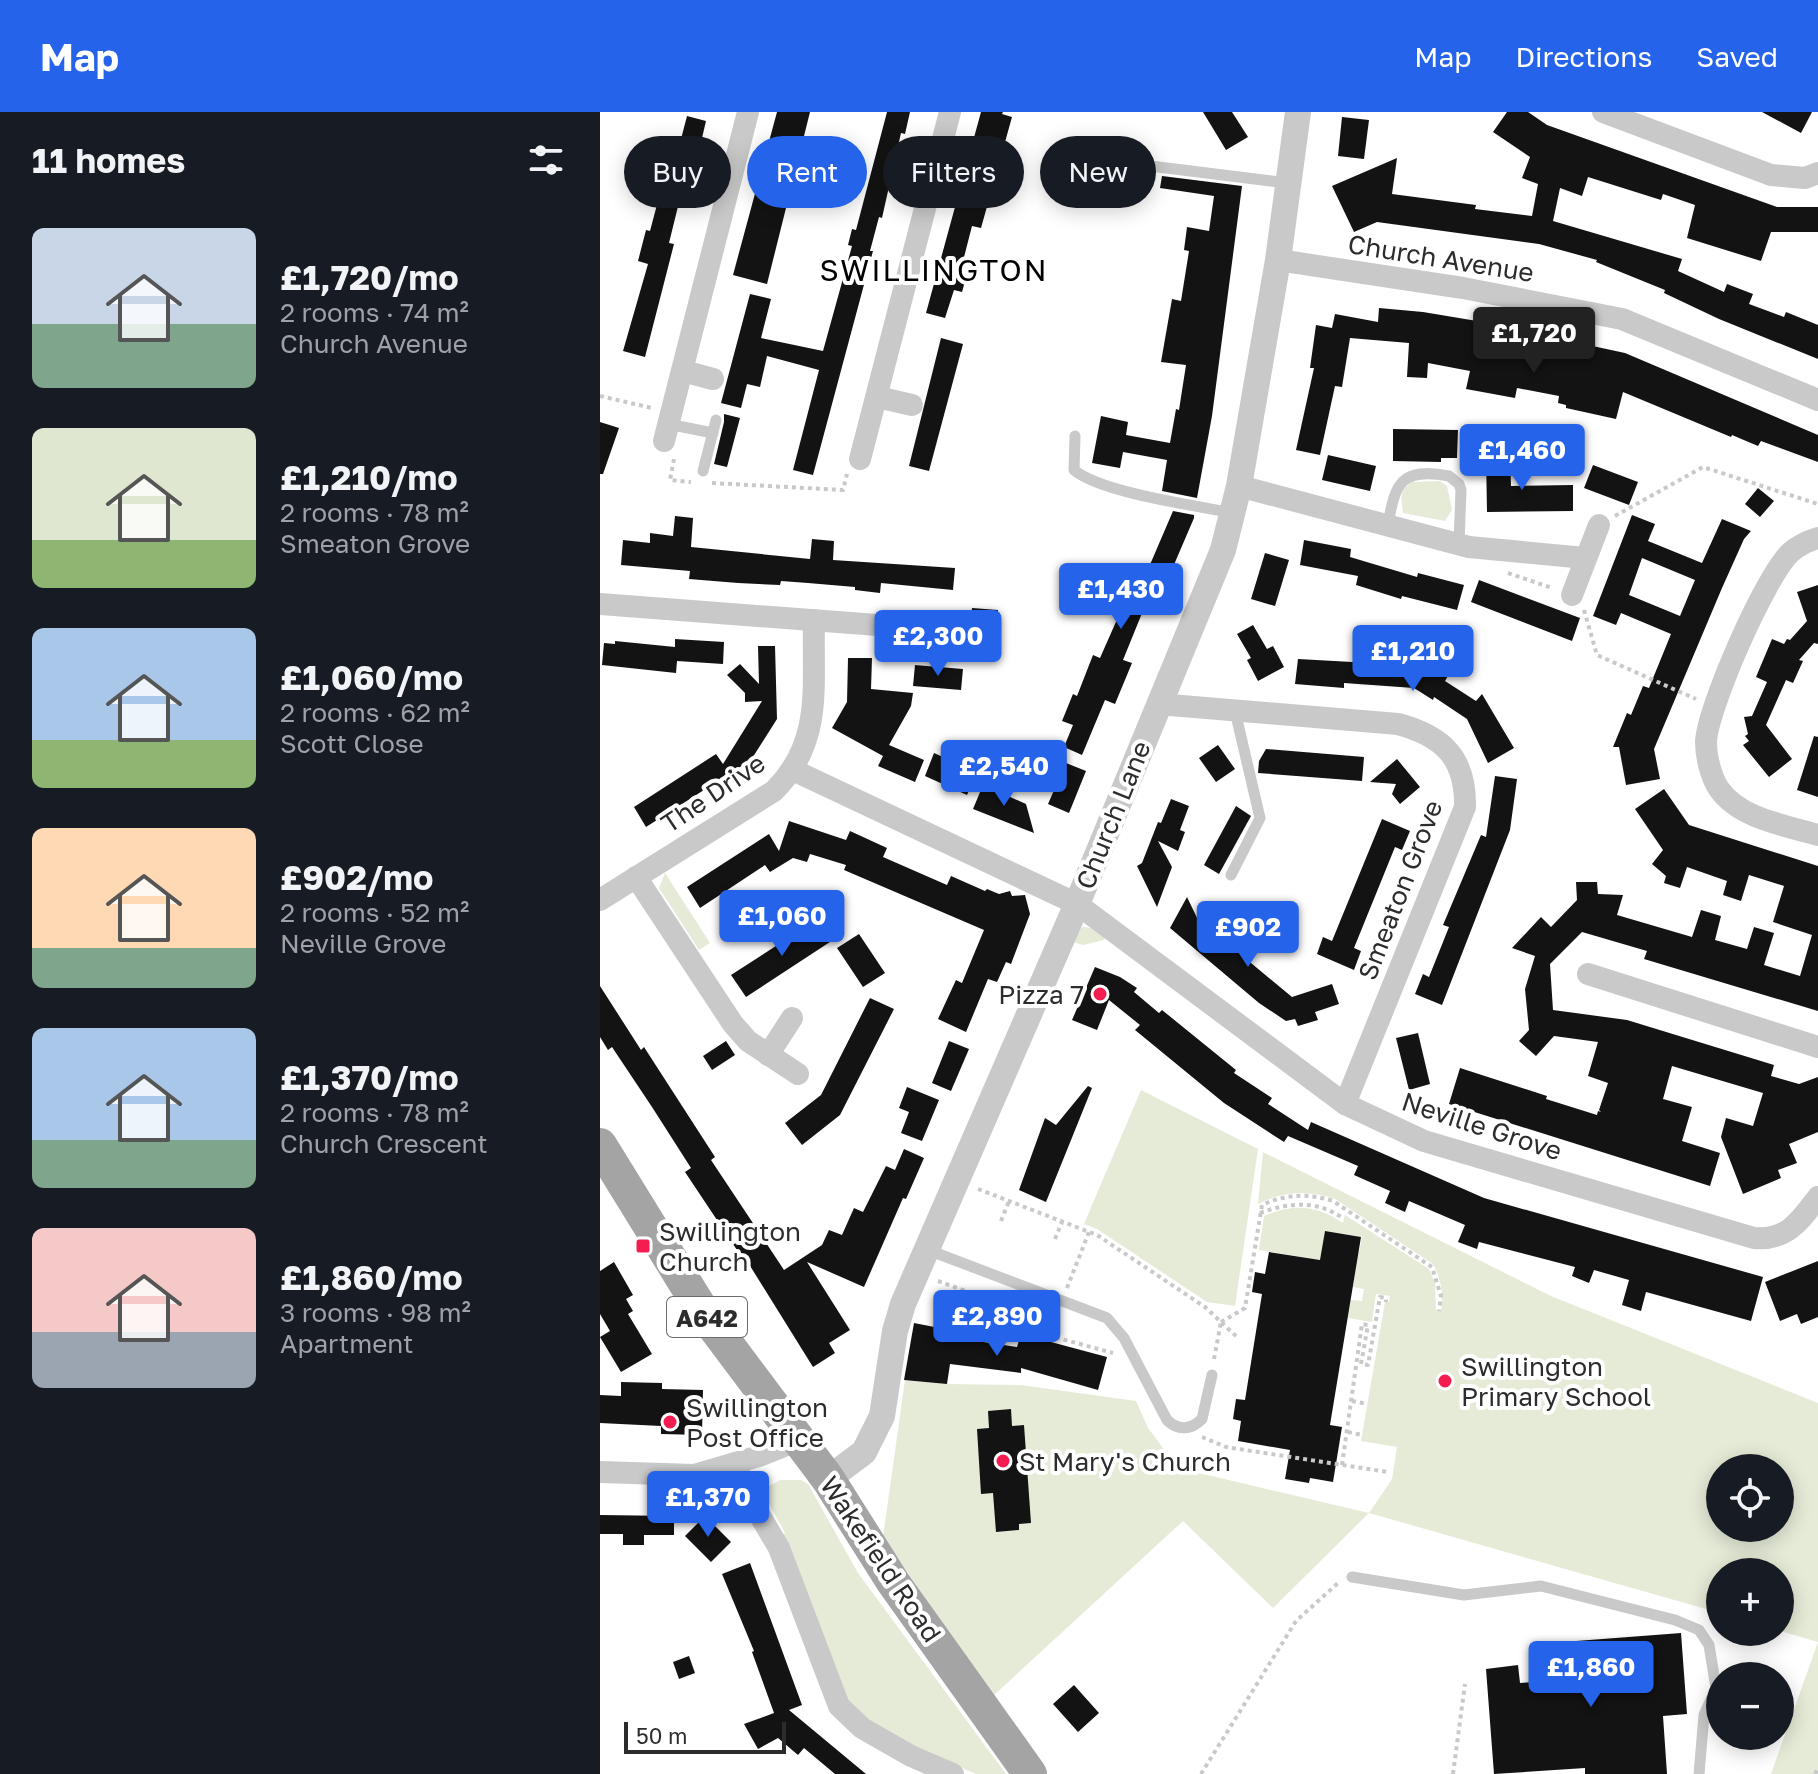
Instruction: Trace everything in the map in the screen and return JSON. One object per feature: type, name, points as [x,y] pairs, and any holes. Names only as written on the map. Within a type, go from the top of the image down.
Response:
[{"type":"main road","name":"Wakefield Road","points":[[600,1145],[703,1312],[828,1479],[893,1582],[1030,1774]]},
{"type":"street","points":[[668,426],[748,112]]},
{"type":"street","points":[[860,459],[950,112]]},
{"type":"street","name":"Church Lane","points":[[828,1479],[864,1452],[882,1416],[895,1331],[922,1262],[1077,904],[1223,550],[1234,513],[1278,260],[1298,112]]},
{"type":"street","points":[[1603,112],[1771,175],[1805,178],[1818,173]]},
{"type":"street","name":"Church Avenue","points":[[1278,260],[1463,288],[1611,316],[1651,329],[1818,400]]},
{"type":"street","points":[[683,371],[713,379]]},
{"type":"street","points":[[877,397],[912,405]]},
{"type":"street","points":[[1239,486],[1459,544],[1585,558]]},
{"type":"street","points":[[1572,595],[1599,525]]},
{"type":"street","points":[[1818,538],[1791,552],[1767,585],[1713,707],[1706,744],[1718,787],[1730,802],[1749,813],[1818,835]]},
{"type":"street","points":[[600,604],[930,629]]},
{"type":"street","points":[[793,770],[806,747],[811,729],[814,620]]},
{"type":"street","name":"Smeaton Grove","points":[[1158,704],[1398,724],[1436,738],[1459,767],[1466,786],[1465,807],[1345,1104]]},
{"type":"street","name":"The Drive","points":[[600,900],[774,791],[793,770],[1077,904]]},
{"type":"street","points":[[636,877],[733,1024],[748,1041],[798,1074]]},
{"type":"street","name":"Neville Grove","points":[[1077,904],[1345,1104],[1424,1141],[1754,1238],[1767,1239],[1791,1230],[1818,1197]]},
{"type":"street","points":[[1588,974],[1818,1047]]},
{"type":"street","points":[[768,1055],[792,1018]]},
{"type":"street","points":[[600,1472],[694,1475],[799,1440]]},
{"type":"street","points":[[736,1463],[743,1487],[779,1548],[839,1706],[862,1728],[911,1756],[953,1774]]},
{"type":"lane","points":[[1156,167],[1288,183]]},
{"type":"lane","points":[[703,471],[716,420]]},
{"type":"lane","points":[[668,426],[713,433]]},
{"type":"lane","points":[[1075,436],[1074,470],[1084,478],[1146,496],[1234,513]]},
{"type":"lane","points":[[1388,525],[1395,490],[1404,480],[1417,476],[1449,476],[1461,490],[1459,544]]},
{"type":"lane","points":[[1231,875],[1260,818],[1235,711]]},
{"type":"lane","points":[[922,1262],[1062,1301],[1107,1318],[1124,1338],[1167,1420],[1178,1427],[1198,1424],[1206,1412],[1212,1375]]},
{"type":"lane","points":[[1352,1577],[1464,1595],[1541,1586],[1675,1620],[1699,1630],[1709,1645],[1716,1688],[1704,1715],[1699,1774]]},
{"type":"path","points":[[600,396],[668,426],[677,443],[670,480],[843,490],[851,457],[860,459]]},
{"type":"path","points":[[1599,525],[1703,467],[1818,504]]},
{"type":"path","points":[[1505,573],[1572,595],[1583,605],[1597,655],[1713,707]]},
{"type":"path","points":[[957,1182],[1089,1232],[1205,1307],[1237,1337]]},
{"type":"path","points":[[1221,1322],[1245,1308],[1262,1205],[1290,1196],[1333,1201],[1432,1267],[1441,1296],[1439,1311]]},
{"type":"path","points":[[1001,1221],[1009,1201]]},
{"type":"path","points":[[1260,1213],[1277,1207],[1313,1205],[1331,1209],[1344,1219]]},
{"type":"path","points":[[1055,1239],[1062,1222]]},
{"type":"path","points":[[1089,1232],[1053,1323],[1058,1338],[1135,1359]]},
{"type":"path","points":[[922,1262],[1053,1323]]},
{"type":"path","points":[[1342,1465],[1362,1324],[1368,1325],[1361,1364],[1368,1365],[1380,1297],[1386,1298],[1386,1302]]},
{"type":"path","points":[[1212,1375],[1221,1322]]},
{"type":"path","points":[[1352,1401],[1367,1404]]},
{"type":"path","points":[[1192,1427],[1201,1436],[1226,1447],[1388,1472]]},
{"type":"path","points":[[1348,1432],[1362,1435]]},
{"type":"path","points":[[1201,1774],[1296,1621],[1335,1584],[1352,1577]]},
{"type":"path","points":[[1453,1774],[1465,1684]]},
{"type":"path","points":[[1815,1774],[1818,1768]]},
{"type":"green space","points":[[1440,481],[1447,486],[1452,510],[1445,521],[1403,513],[1403,492],[1412,482]]},
{"type":"green space","points":[[665,873],[710,943],[699,950],[659,888]]},
{"type":"green space","points":[[1094,928],[1106,936],[1104,940],[1083,945],[1073,942],[1078,929]]},
{"type":"green space","points":[[1141,1090],[1258,1149],[1235,1306],[1207,1302],[1097,1229],[1084,1224]]},
{"type":"green space","points":[[1263,1152],[1551,1296],[1818,1403],[1818,1642],[1794,1635],[1794,1558],[1706,1558],[1706,1609],[1369,1513],[1392,1479],[1397,1447],[1361,1441],[1385,1302],[1389,1302],[1390,1296],[1376,1294],[1372,1322],[1348,1318],[1351,1300],[1362,1301],[1364,1289],[1353,1287],[1356,1266],[1259,1250],[1264,1216],[1285,1209],[1305,1208],[1324,1212],[1343,1223],[1345,1215],[1429,1269],[1435,1282],[1436,1310],[1441,1311],[1442,1292],[1438,1276],[1433,1264],[1335,1199],[1296,1193],[1277,1196],[1258,1204]],"holes":[[[1325,1231],[1362,1237],[1359,1252],[1323,1246]]]},
{"type":"green space","points":[[905,1380],[1021,1385],[1136,1401],[1148,1428],[1170,1457],[1199,1473],[1369,1513],[1273,1608],[1183,1521],[993,1696],[883,1537]]},
{"type":"green space","points":[[780,1480],[801,1480],[808,1484],[858,1573],[1006,1774],[976,1774],[907,1744],[878,1729],[846,1700],[781,1536],[785,1533],[765,1496],[766,1488]]},
{"type":"green space","points":[[1818,1642],[1818,1774],[1771,1774],[1780,1750],[1794,1750],[1794,1709]]},
{"type":"building","points":[[777,112],[810,112],[804,136],[771,136]]},
{"type":"building","points":[[887,112],[910,112],[905,134],[883,136],[884,208],[882,218],[879,217],[870,251],[873,251],[813,475],[793,470],[819,370],[767,356],[760,387],[747,384],[741,408],[721,403],[750,294],[771,299],[761,338],[823,351],[852,246],[848,245],[852,229],[856,230],[862,208],[867,208],[867,188]]},
{"type":"building","points":[[981,112],[1003,112],[1012,117],[1007,136],[974,136]]},
{"type":"building","points":[[1203,112],[1232,112],[1248,137],[1226,150]]},
{"type":"building","points":[[1507,112],[1528,112],[1547,125],[1777,207],[1818,207],[1818,232],[1771,232],[1761,261],[1687,238],[1695,205],[1663,194],[1661,200],[1588,177],[1582,196],[1560,188],[1553,221],[1682,259],[1678,271],[1724,292],[1727,284],[1753,294],[1749,304],[1784,317],[1786,312],[1818,325],[1818,359],[1719,319],[1664,293],[1665,290],[1597,260],[1539,244],[1377,222],[1354,232],[1332,186],[1397,158],[1392,194],[1532,216],[1538,184],[1522,178],[1530,157],[1493,132]]},
{"type":"building","points":[[1762,112],[1812,112],[1801,133]]},
{"type":"building","points":[[687,116],[706,121],[702,136],[682,136]]},
{"type":"building","points":[[1342,117],[1369,120],[1364,159],[1338,156]]},
{"type":"building","points":[[1162,176],[1242,186],[1212,416],[1197,498],[1162,491],[1167,460],[1123,452],[1120,468],[1092,463],[1101,416],[1128,422],[1126,435],[1170,443],[1176,409],[1179,410],[1186,365],[1161,362],[1172,299],[1181,301],[1189,251],[1184,250],[1187,227],[1209,231],[1214,196],[1160,188]]},
{"type":"building","points":[[656,208],[678,208],[669,243],[674,244],[645,357],[623,351],[648,264],[638,261],[646,230],[650,231]]},
{"type":"building","points":[[751,208],[786,208],[767,284],[733,275]]},
{"type":"building","points":[[955,208],[987,208],[981,228],[972,226],[961,269],[968,271],[962,292],[954,290],[945,318],[926,313]]},
{"type":"building","points":[[1379,308],[1477,321],[1625,353],[1818,435],[1818,462],[1761,441],[1758,446],[1731,437],[1623,392],[1616,419],[1566,408],[1566,405],[1558,403],[1559,396],[1517,388],[1515,398],[1466,389],[1470,371],[1428,363],[1427,378],[1407,377],[1409,343],[1350,338],[1342,387],[1335,386],[1320,455],[1296,450],[1314,368],[1310,368],[1316,325],[1332,328],[1335,314],[1378,322]]},
{"type":"building","points":[[941,338],[963,344],[929,471],[909,466]]},
{"type":"building","points":[[724,414],[740,418],[727,467],[714,464]]},
{"type":"building","points":[[600,422],[619,428],[603,474],[600,474]]},
{"type":"building","points":[[1393,429],[1458,430],[1457,458],[1441,458],[1441,462],[1393,461]]},
{"type":"building","points":[[1328,455],[1376,466],[1370,491],[1322,480]]},
{"type":"building","points":[[1486,455],[1510,455],[1511,486],[1573,485],[1573,511],[1487,512]]},
{"type":"building","points":[[1593,465],[1638,482],[1629,505],[1584,488]]},
{"type":"building","points":[[1758,488],[1774,501],[1760,517],[1745,504]]},
{"type":"building","points":[[1173,511],[1194,515],[1194,518],[1161,595],[1151,591],[1123,660],[1132,663],[1115,704],[1105,700],[1082,755],[1064,747],[1073,725],[1062,721],[1073,694],[1077,696],[1093,655],[1100,658],[1119,615],[1110,612],[1115,600],[1092,590],[1102,564],[1143,581]]},
{"type":"building","points":[[1632,515],[1655,524],[1648,541],[1702,563],[1722,519],[1751,531],[1744,539],[1722,588],[1654,749],[1660,779],[1626,785],[1619,747],[1613,747],[1627,713],[1631,715],[1643,686],[1649,688],[1671,634],[1621,613],[1616,625],[1593,616]],"holes":[[[1642,558],[1695,580],[1680,616],[1629,595]]]},
{"type":"building","points":[[675,516],[693,518],[691,547],[810,559],[812,539],[834,541],[833,560],[955,568],[953,590],[881,583],[880,593],[855,590],[855,587],[781,581],[780,585],[738,583],[689,579],[690,571],[621,565],[623,540],[650,543],[650,533],[673,536]]},
{"type":"building","points":[[1304,540],[1351,549],[1350,557],[1417,577],[1418,573],[1464,585],[1457,610],[1402,596],[1401,599],[1356,585],[1358,576],[1300,565]]},
{"type":"building","points":[[1265,553],[1289,560],[1275,606],[1251,599]]},
{"type":"building","points":[[1479,580],[1580,618],[1572,641],[1471,602]]},
{"type":"building","points":[[1818,585],[1818,644],[1814,643],[1799,660],[1803,661],[1793,683],[1786,680],[1766,725],[1792,759],[1769,777],[1743,745],[1749,741],[1745,736],[1748,734],[1744,717],[1752,716],[1767,682],[1756,677],[1772,639],[1784,644],[1807,621],[1797,592]]},
{"type":"building","points":[[972,608],[998,610],[994,657],[968,654]]},
{"type":"building","points":[[1253,625],[1267,649],[1273,646],[1284,667],[1258,681],[1247,660],[1251,658],[1237,634]]},
{"type":"building","points":[[675,639],[724,642],[723,664],[677,661],[676,673],[602,665],[604,643],[615,644],[615,641],[675,647]]},
{"type":"building","points":[[758,646],[775,646],[777,719],[751,760],[646,827],[634,807],[716,754],[723,764],[762,701],[745,702],[745,693],[727,675],[740,664],[759,684]]},
{"type":"building","points":[[848,658],[872,658],[871,689],[913,693],[911,706],[889,745],[924,760],[915,782],[878,766],[883,756],[832,728],[847,702]]},
{"type":"building","points":[[1298,659],[1424,666],[1427,660],[1449,674],[1445,681],[1476,701],[1482,694],[1514,748],[1488,763],[1467,719],[1414,688],[1344,683],[1344,688],[1295,684]]},
{"type":"building","points":[[915,665],[963,669],[961,690],[913,686]]},
{"type":"building","points":[[1814,736],[1818,737],[1818,797],[1797,790]]},
{"type":"building","points":[[1218,745],[1235,769],[1216,782],[1199,758]]},
{"type":"building","points":[[1266,749],[1364,757],[1362,781],[1258,773],[1259,761]]},
{"type":"building","points":[[934,753],[977,772],[967,795],[925,776]]},
{"type":"building","points":[[1397,759],[1420,787],[1400,804],[1392,794],[1396,784],[1370,782]]},
{"type":"building","points":[[1066,763],[1086,771],[1069,813],[1048,804]]},
{"type":"building","points":[[1495,776],[1517,779],[1510,830],[1442,1005],[1415,994],[1423,974],[1429,977],[1449,927],[1443,925],[1481,835],[1486,837]]},
{"type":"building","points":[[983,785],[1026,804],[1034,833],[973,809]]},
{"type":"building","points":[[1664,789],[1689,825],[1818,866],[1818,1011],[1644,959],[1647,951],[1582,932],[1550,964],[1553,1010],[1627,1020],[1774,1065],[1771,1076],[1799,1084],[1818,1077],[1818,1132],[1789,1144],[1797,1163],[1778,1170],[1781,1178],[1743,1194],[1721,1137],[1726,1118],[1753,1126],[1763,1093],[1672,1066],[1663,1099],[1692,1107],[1682,1141],[1720,1153],[1710,1186],[1449,1104],[1460,1068],[1597,1115],[1598,1111],[1601,1112],[1599,1110],[1608,1083],[1588,1076],[1598,1042],[1554,1036],[1536,1056],[1519,1041],[1529,1030],[1525,989],[1535,956],[1512,948],[1541,917],[1551,927],[1577,900],[1576,882],[1597,882],[1598,894],[1623,895],[1617,915],[1692,937],[1701,910],[1721,916],[1715,940],[1747,949],[1754,927],[1774,933],[1764,965],[1800,976],[1812,935],[1773,922],[1784,886],[1749,875],[1741,901],[1723,895],[1727,881],[1687,867],[1680,888],[1664,883],[1666,876],[1652,864],[1663,850],[1635,809]]},
{"type":"building","points":[[1171,799],[1189,806],[1180,830],[1185,832],[1178,851],[1158,841],[1172,867],[1157,907],[1137,866],[1142,863]]},
{"type":"building","points":[[1236,806],[1251,816],[1219,874],[1204,865]]},
{"type":"building","points":[[1382,819],[1410,831],[1402,850],[1395,847],[1354,948],[1361,951],[1354,970],[1317,954],[1323,937],[1332,941]]},
{"type":"building","points":[[789,821],[846,840],[850,831],[887,848],[883,857],[947,885],[951,876],[985,891],[999,894],[1010,891],[1012,896],[1025,895],[1030,914],[1011,964],[1006,962],[997,982],[988,979],[966,1032],[938,1019],[956,980],[962,983],[984,930],[844,870],[846,865],[810,854],[807,862],[793,858],[770,872],[765,865],[700,908],[687,887],[769,834],[779,851]]},
{"type":"building","points":[[1187,897],[1200,924],[1208,915],[1251,951],[1245,958],[1292,997],[1332,984],[1339,1004],[1315,1012],[1318,1020],[1298,1026],[1295,1019],[1286,1021],[1259,1003],[1170,928]]},
{"type":"building","points":[[819,918],[833,940],[746,997],[731,975]]},
{"type":"building","points":[[859,934],[885,973],[863,987],[837,948]]},
{"type":"building","points":[[1095,967],[1137,988],[1134,992],[1159,1013],[1162,1010],[1236,1070],[1234,1073],[1272,1098],[1268,1104],[1308,1130],[1311,1122],[1484,1198],[1763,1277],[1751,1321],[1646,1292],[1641,1311],[1622,1305],[1629,1280],[1594,1270],[1589,1283],[1572,1276],[1575,1267],[1479,1242],[1477,1249],[1458,1242],[1465,1225],[1409,1201],[1405,1212],[1385,1203],[1390,1191],[1354,1175],[1358,1166],[1288,1136],[1284,1142],[1224,1103],[1135,1030],[1140,1025],[1109,1000],[1097,1030],[1072,1020]]},
{"type":"building","points":[[600,986],[641,1050],[644,1047],[715,1157],[711,1160],[784,1270],[822,1245],[829,1230],[842,1235],[854,1208],[863,1212],[886,1166],[895,1170],[904,1149],[924,1158],[864,1287],[807,1262],[850,1330],[829,1343],[835,1353],[813,1367],[747,1261],[685,1172],[691,1168],[652,1107],[612,1047],[608,1050],[600,1037]]},
{"type":"building","points":[[870,998],[894,1009],[840,1115],[802,1145],[785,1123],[821,1095]]},
{"type":"building","points":[[1418,1033],[1430,1084],[1409,1090],[1396,1038]]},
{"type":"building","points":[[726,1041],[735,1055],[712,1070],[703,1056]]},
{"type":"building","points":[[949,1041],[969,1049],[951,1091],[932,1083]]},
{"type":"building","points":[[1088,1086],[1092,1088],[1046,1202],[1019,1190],[1045,1118],[1056,1125]]},
{"type":"building","points":[[907,1087],[939,1100],[922,1141],[901,1133],[909,1112],[899,1108]]},
{"type":"building","points":[[1325,1231],[1361,1237],[1330,1425],[1342,1427],[1333,1482],[1310,1478],[1309,1483],[1285,1479],[1290,1450],[1238,1441],[1241,1421],[1233,1419],[1236,1399],[1245,1400],[1262,1294],[1252,1292],[1255,1272],[1265,1274],[1269,1252],[1320,1260]]},
{"type":"building","points":[[1818,1261],[1818,1317],[1801,1324],[1797,1314],[1780,1321],[1765,1282]]},
{"type":"building","points":[[614,1262],[633,1295],[626,1299],[633,1311],[628,1314],[652,1354],[621,1372],[600,1337],[610,1331],[600,1314],[600,1271]]},
{"type":"building","points":[[914,1323],[970,1334],[970,1340],[1017,1347],[1021,1334],[1107,1357],[1098,1390],[1021,1368],[1021,1373],[950,1364],[947,1384],[904,1380]]},
{"type":"building","points":[[621,1382],[662,1383],[662,1389],[703,1390],[702,1435],[661,1434],[661,1426],[600,1423],[600,1395],[621,1396]]},
{"type":"building","name":"St Mary's Church","points":[[1011,1409],[1012,1426],[1024,1425],[1031,1523],[1019,1524],[1019,1530],[996,1532],[993,1493],[981,1494],[977,1429],[989,1428],[988,1411]]},
{"type":"building","points":[[600,1515],[674,1516],[674,1535],[644,1535],[644,1545],[623,1545],[623,1534],[600,1534]]},
{"type":"building","points":[[705,1516],[731,1542],[711,1562],[685,1536]]},
{"type":"building","points":[[750,1563],[802,1705],[789,1710],[866,1774],[835,1774],[804,1748],[798,1755],[778,1738],[758,1749],[744,1724],[774,1713],[754,1651],[722,1574]]},
{"type":"building","points":[[1681,1633],[1687,1714],[1663,1716],[1667,1774],[1585,1774],[1585,1768],[1494,1774],[1486,1669],[1518,1665],[1520,1683],[1566,1679],[1563,1642]]},
{"type":"building","points":[[689,1656],[695,1673],[679,1679],[673,1662]]},
{"type":"building","points":[[1074,1685],[1099,1713],[1078,1732],[1053,1704]]},
{"type":"place","name":"Pizza 7","points":[[1100,994]]},
{"type":"place","name":"Swillington Church","points":[[643,1246]]},
{"type":"place","name":"Swillington Primary School","points":[[1445,1381]]},
{"type":"place","name":"Swillington Post Office","points":[[670,1422]]},
{"type":"place","name":"St Mary's Church","points":[[1003,1461]]},
{"type":"district","name":"SWILLINGTON","points":[[934,270]]}]
